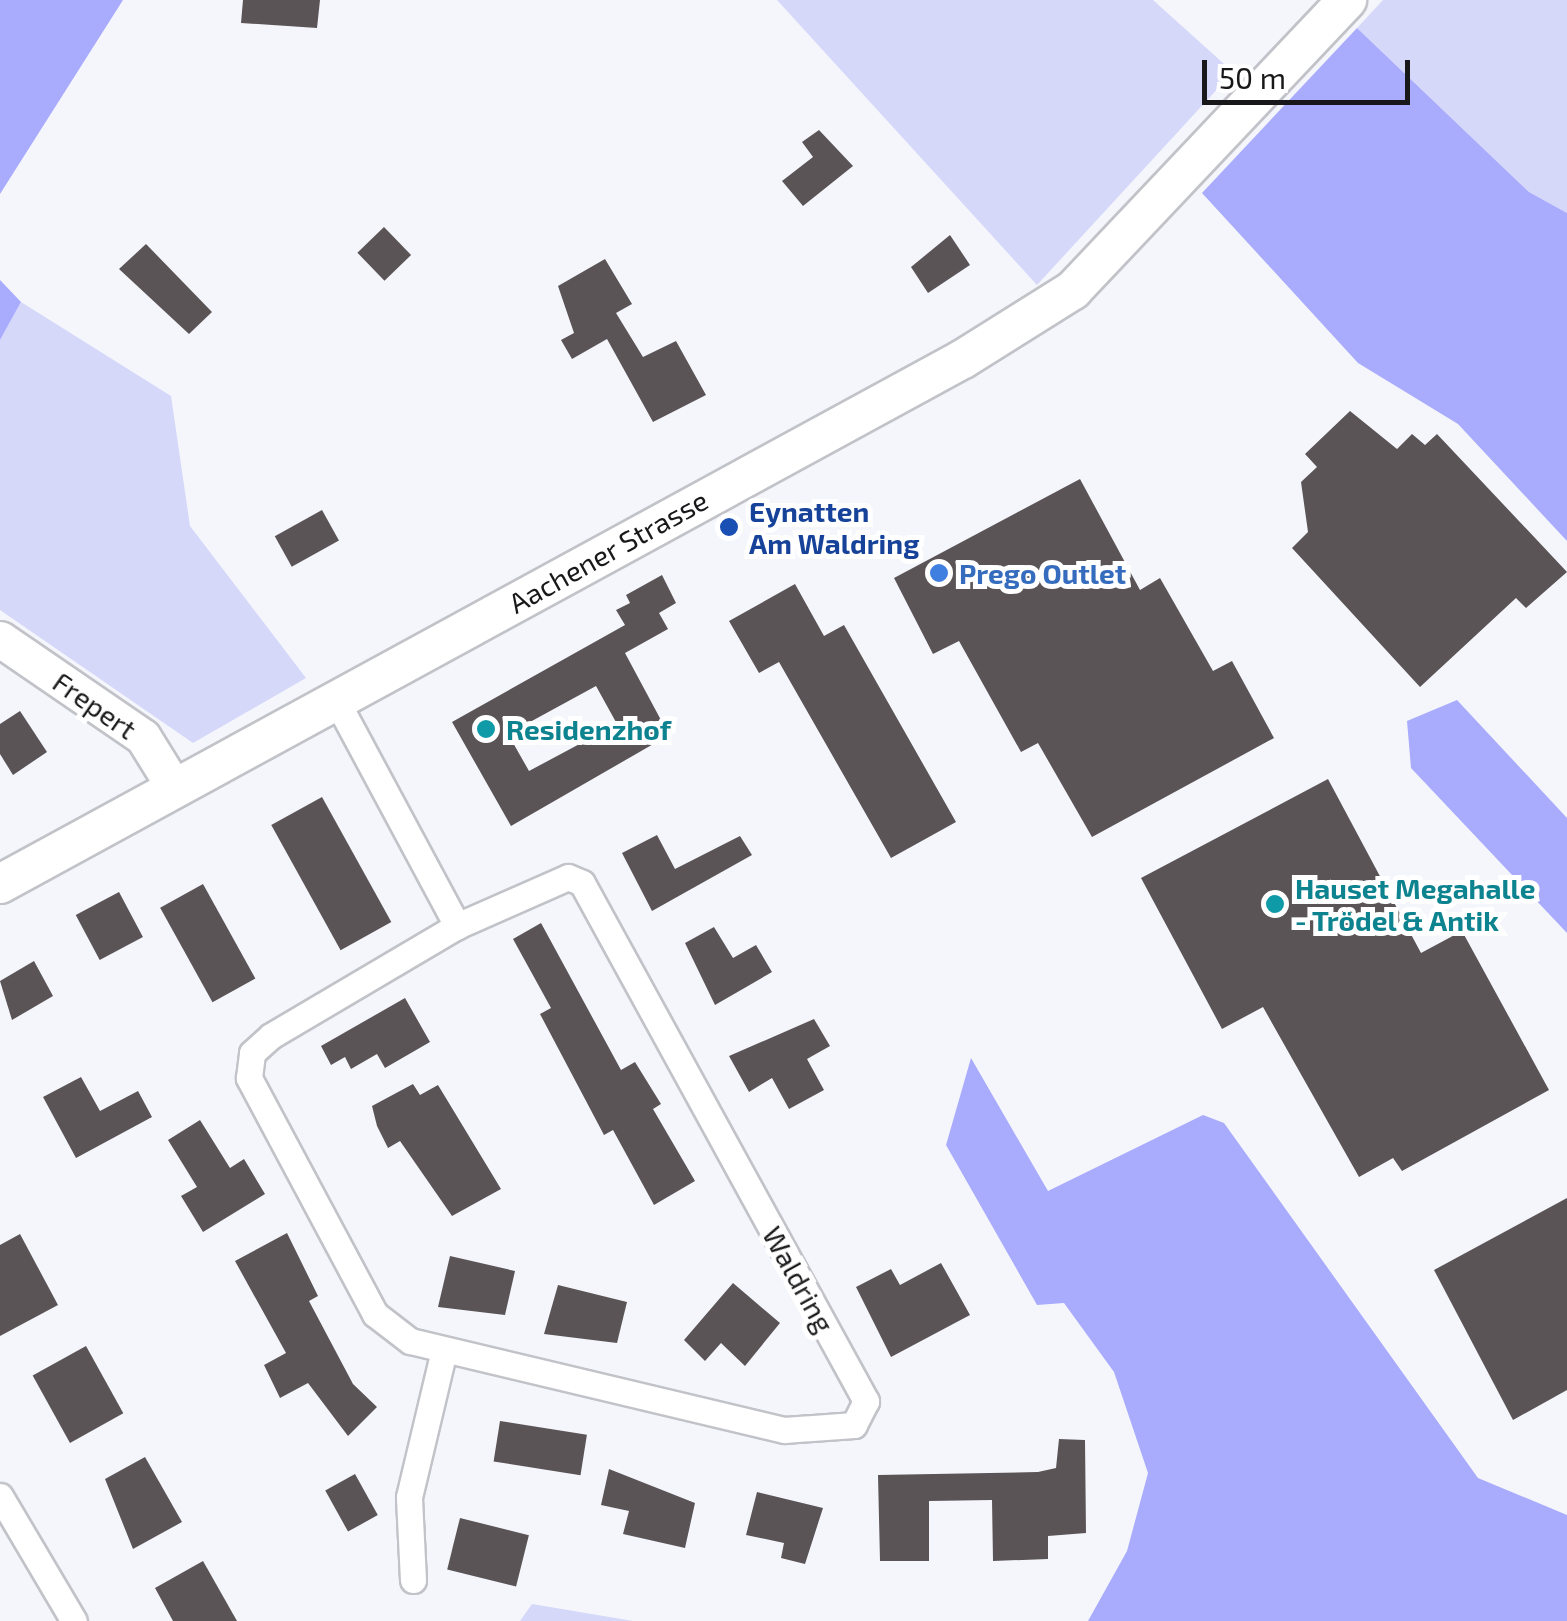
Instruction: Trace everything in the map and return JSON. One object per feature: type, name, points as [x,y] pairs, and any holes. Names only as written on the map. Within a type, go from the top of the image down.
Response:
[{"type":"main road","name":"Aachener Strasse","points":[[0,884],[963,359],[1072,290],[1126,244],[1347,0]]},
{"type":"street","name":"Frepert","points":[[0,639],[143,737],[174,786]]},
{"type":"street","points":[[335,698],[457,926]]},
{"type":"street","name":"Waldring","points":[[546,880],[582,883],[866,1401],[854,1425],[784,1430],[443,1354],[375,1314],[250,1078],[252,1054],[272,1036],[457,926],[546,880]]},
{"type":"street","points":[[413,1580],[409,1497],[443,1354]]},
{"type":"street","points":[[0,1496],[74,1621]]},
{"type":"shaded area","points":[[0,0],[123,0],[0,194]]},
{"type":"shaded area","points":[[777,0],[1153,0],[1233,72],[1037,285]]},
{"type":"shaded area","points":[[1383,0],[1567,0],[1567,213],[1529,192],[1357,28]]},
{"type":"shaded area","points":[[1357,28],[1529,192],[1567,213],[1567,541],[1458,424],[1358,363],[1202,193]]},
{"type":"shaded area","points":[[0,280],[21,302],[0,340]]},
{"type":"shaded area","points":[[21,302],[171,396],[190,526],[306,678],[193,743],[0,610],[0,340]]},
{"type":"shaded area","points":[[1457,700],[1567,818],[1567,933],[1411,768],[1407,721]]},
{"type":"shaded area","points":[[971,1058],[1048,1191],[1203,1115],[1224,1123],[1478,1478],[1567,1515],[1567,1621],[1088,1621],[1127,1551],[1148,1473],[1114,1372],[1064,1303],[1037,1305],[946,1145]]},
{"type":"shaded area","points":[[532,1604],[633,1621],[520,1621]]},
{"type":"building","points":[[243,0],[320,0],[317,28],[241,23]]},
{"type":"building","points":[[819,130],[853,166],[803,206],[782,181],[813,157],[802,142]]},
{"type":"building","points":[[384,227],[411,255],[384,281],[357,253]]},
{"type":"building","points":[[950,235],[970,265],[928,293],[911,267]]},
{"type":"building","points":[[146,244],[212,312],[189,334],[119,269]]},
{"type":"building","points":[[605,259],[632,304],[616,313],[643,357],[676,341],[706,395],[653,422],[607,339],[572,359],[561,340],[574,333],[558,286]]},
{"type":"building","points":[[1350,411],[1397,449],[1412,434],[1425,445],[1437,434],[1567,572],[1526,608],[1516,598],[1420,687],[1292,548],[1308,532],[1301,482],[1317,467],[1305,454]]},
{"type":"building","points":[[1080,479],[1140,590],[1160,578],[1213,671],[1232,661],[1274,738],[1092,837],[1038,743],[1021,752],[959,641],[933,654],[894,578]]},
{"type":"building","points":[[322,510],[339,541],[292,567],[275,536]]},
{"type":"building","name":"Residenzhof","points":[[662,575],[676,603],[659,613],[668,629],[625,653],[669,735],[511,826],[452,722],[625,625],[616,610],[630,603],[626,595]],"holes":[[[596,686],[617,724],[529,771],[508,734]]]},
{"type":"building","points":[[795,584],[824,636],[844,625],[956,822],[891,858],[779,662],[759,673],[729,621]]},
{"type":"building","points":[[20,711],[47,752],[13,775],[0,754],[0,724]]},
{"type":"building","points":[[1328,779],[1421,953],[1462,931],[1549,1090],[1402,1171],[1393,1158],[1359,1177],[1263,1007],[1222,1029],[1141,878]]},
{"type":"building","points":[[322,797],[391,922],[341,950],[271,825]]},
{"type":"building","points":[[657,835],[675,869],[740,836],[752,855],[652,911],[622,853]]},
{"type":"building","points":[[203,884],[255,978],[213,1002],[160,908]]},
{"type":"building","points":[[119,892],[143,937],[100,960],[76,915]]},
{"type":"building","points":[[541,923],[621,1070],[635,1062],[661,1104],[653,1109],[695,1181],[654,1205],[613,1130],[604,1135],[540,1014],[551,1008],[513,939]]},
{"type":"building","points":[[714,927],[733,958],[756,945],[772,972],[715,1005],[685,943]]},
{"type":"building","points":[[34,961],[53,996],[12,1020],[0,981]]},
{"type":"building","points":[[405,998],[430,1042],[385,1068],[377,1054],[351,1069],[345,1057],[331,1065],[321,1046]]},
{"type":"building","points":[[814,1019],[830,1046],[807,1059],[824,1090],[789,1109],[772,1078],[749,1092],[729,1056]]},
{"type":"building","points":[[81,1077],[100,1111],[138,1091],[152,1117],[76,1158],[43,1097]]},
{"type":"building","points":[[413,1084],[420,1095],[438,1085],[501,1189],[452,1216],[400,1141],[388,1148],[377,1126],[372,1106]]},
{"type":"building","points":[[200,1120],[230,1168],[244,1159],[265,1194],[203,1232],[181,1196],[197,1187],[168,1140]]},
{"type":"building","points":[[1567,1198],[1567,1390],[1513,1420],[1434,1270]]},
{"type":"building","points":[[287,1233],[318,1296],[309,1301],[353,1384],[377,1407],[348,1436],[308,1383],[280,1398],[264,1365],[286,1353],[235,1261]]},
{"type":"building","points":[[20,1234],[58,1305],[0,1336],[0,1245]]},
{"type":"building","points":[[450,1256],[515,1271],[505,1315],[438,1307]]},
{"type":"building","points":[[941,1263],[970,1315],[891,1357],[856,1287],[891,1269],[900,1285]]},
{"type":"building","points":[[733,1283],[780,1323],[745,1366],[721,1343],[705,1361],[684,1340]]},
{"type":"building","points":[[558,1285],[627,1302],[617,1343],[544,1334]]},
{"type":"building","points":[[86,1346],[123,1413],[70,1443],[33,1376]]},
{"type":"building","points":[[500,1421],[587,1435],[581,1475],[494,1461]]},
{"type":"building","points":[[1059,1439],[1085,1440],[1086,1533],[1048,1536],[1048,1559],[993,1561],[992,1500],[929,1501],[929,1561],[880,1561],[878,1475],[1038,1472],[1056,1468]]},
{"type":"building","points":[[145,1457],[182,1522],[133,1549],[105,1479]]},
{"type":"building","points":[[609,1469],[695,1503],[685,1548],[623,1534],[629,1511],[601,1505]]},
{"type":"building","points":[[355,1474],[378,1515],[348,1532],[325,1490]]},
{"type":"building","points":[[757,1492],[823,1508],[805,1564],[781,1558],[784,1543],[746,1535]]},
{"type":"building","points":[[460,1518],[529,1535],[516,1587],[447,1569]]},
{"type":"building","points":[[203,1561],[237,1621],[173,1621],[155,1588]]},
{"type":"place","name":"Eynatten Am Waldring","points":[[729,527]]},
{"type":"place","name":"Prego Outlet","points":[[939,573]]},
{"type":"place","name":"Residenzhof","points":[[486,729]]},
{"type":"place","name":"Hauset Megahalle - Trödel & Antik","points":[[1275,904]]}]
